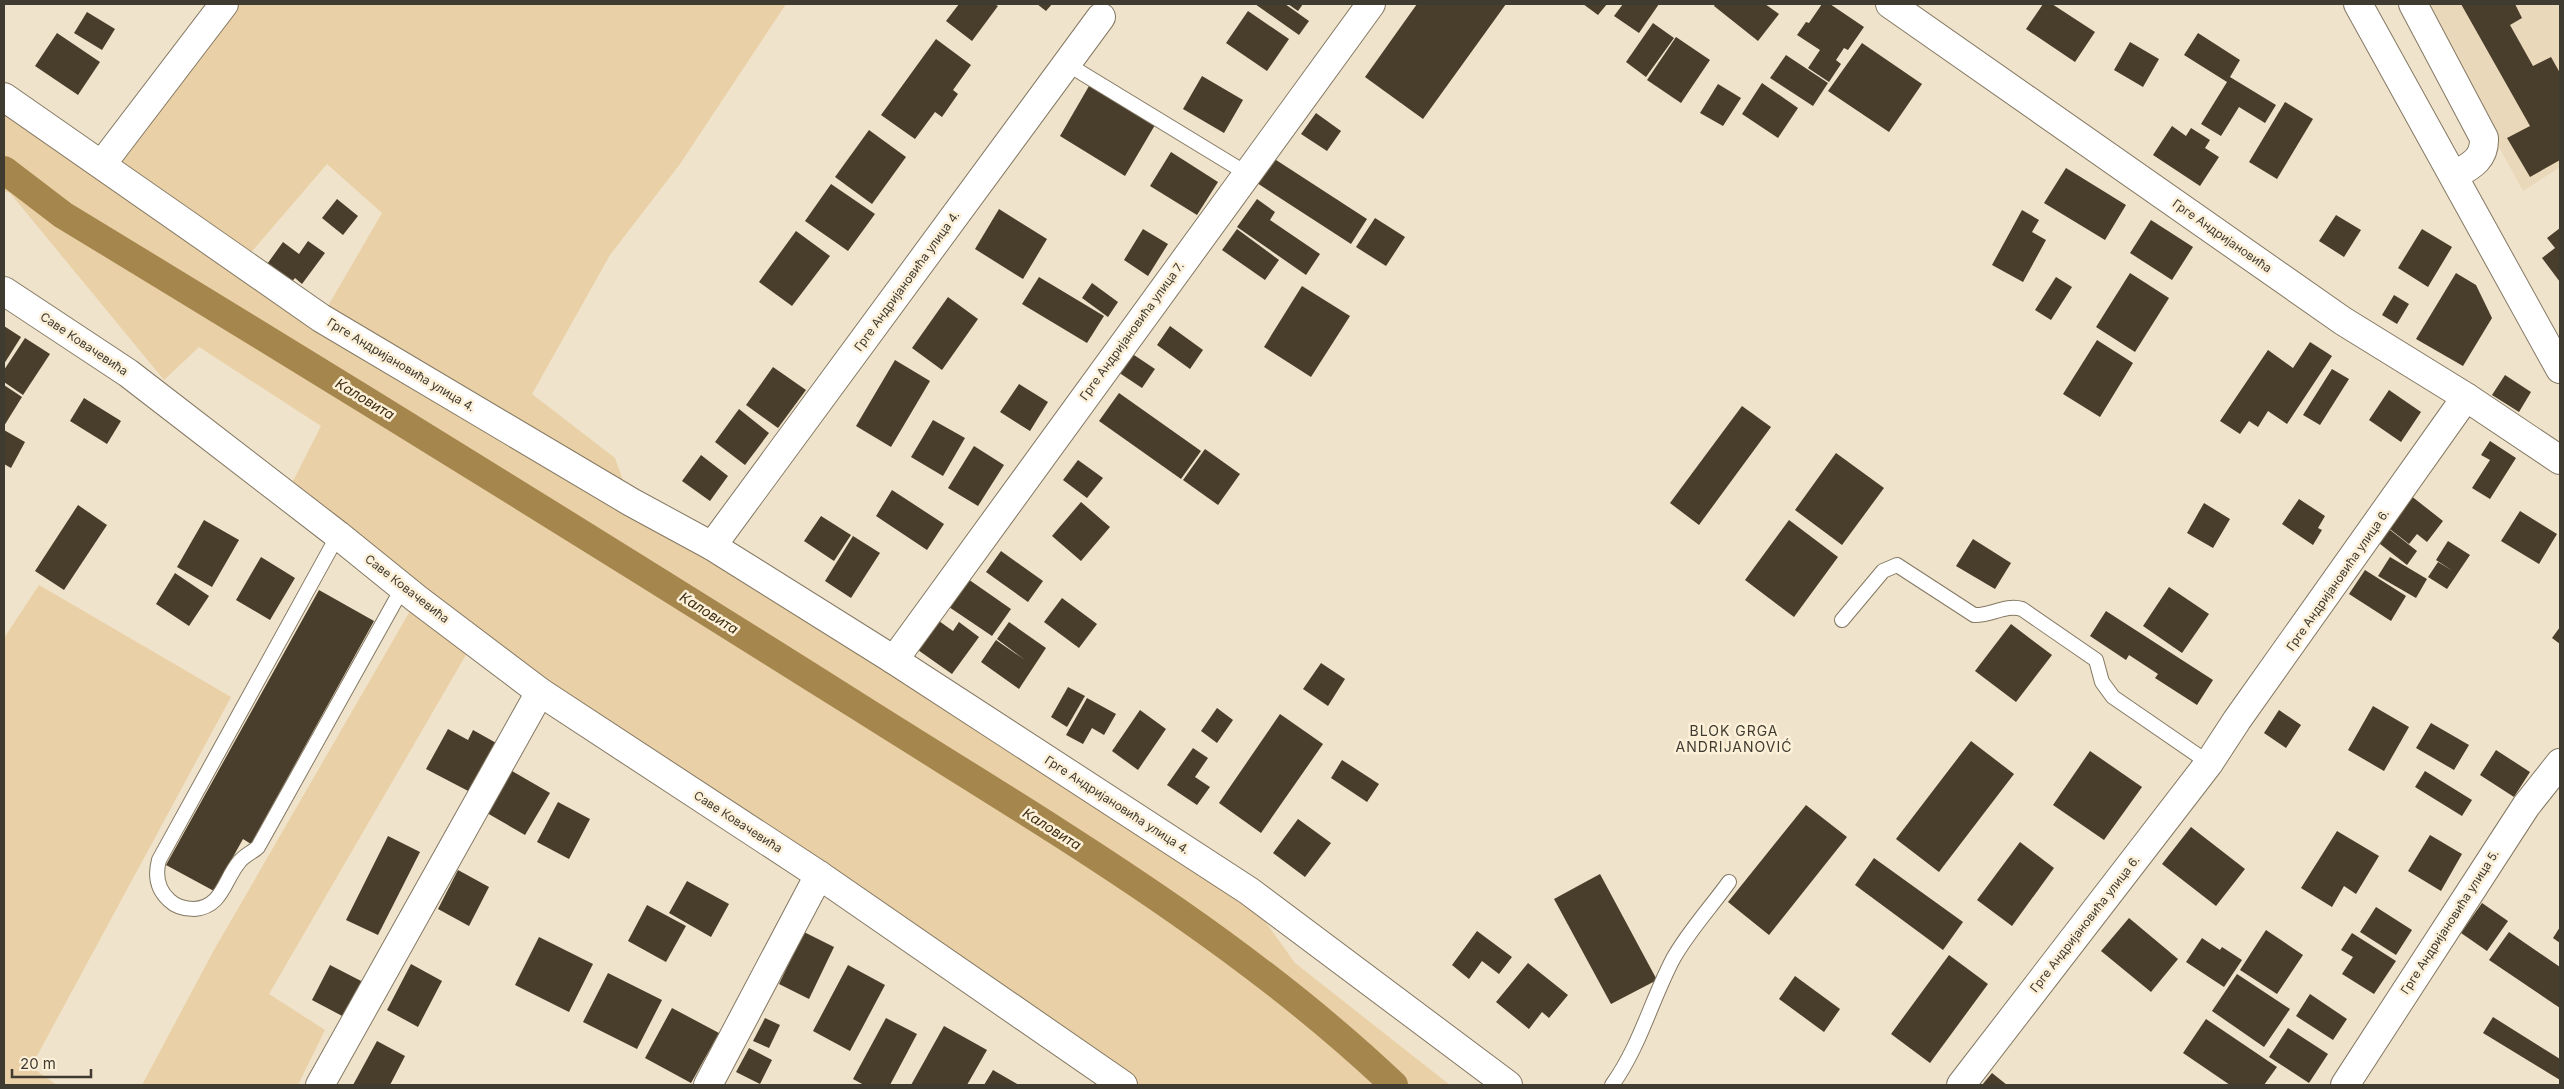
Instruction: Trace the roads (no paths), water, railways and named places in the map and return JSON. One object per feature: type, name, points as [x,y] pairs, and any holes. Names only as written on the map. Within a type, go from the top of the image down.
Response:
[{"type":"street","points":[[102,164],[224,4]]},
{"type":"street","name":"Грге Андријановића улица 7.","points":[[894,660],[1246,174],[1372,4]]},
{"type":"street","name":"Грге Андријановића","points":[[1890,4],[2343,321],[2466,397],[2560,460]]},
{"type":"street","points":[[2358,4],[2560,369]]},
{"type":"street","points":[[2413,4],[2484,138],[2481,157],[2472,166],[2454,175]]},
{"type":"street","name":"Грге Андријановића улица 4.","points":[[712,546],[1101,17]]},
{"type":"street","name":"Грге Андријановића улица 4.","points":[[4,97],[321,318],[631,502],[712,546],[894,660],[1249,891],[1508,1085]]},
{"type":"street","name":"Саве Ковачевића","points":[[4,290],[128,373],[338,535],[403,588],[540,692],[819,875],[1123,1085]]},
{"type":"street","name":"Грге Андријановића улица 6.","points":[[1962,1085],[2210,764],[2237,720],[2466,397]]},
{"type":"street","points":[[320,1085],[540,692]]},
{"type":"street","name":"Грге Андријановића улица 5.","points":[[2345,1085],[2526,806],[2560,763]]},
{"type":"street","points":[[708,1085],[819,875]]},
{"type":"lane","points":[[1067,64],[1246,174]]},
{"type":"lane","points":[[338,535],[159,860],[157,877],[159,885],[168,899],[175,904],[191,909],[208,905],[221,894],[241,859],[258,847],[403,588]]},
{"type":"lane","points":[[1842,620],[1882,572],[1897,565],[1974,615],[1982,615],[2008,608],[2022,609],[2096,660],[2102,682],[2113,697],[2210,764]]},
{"type":"lane","points":[[1612,1085],[1636,1046],[1649,1010],[1674,957],[1729,882]]},
{"type":"waterway","name":"Каловита","points":[[4,170],[63,215],[363,398],[1068,838],[1204,930],[1269,979],[1333,1030],[1394,1085]]},
{"type":"district","name":"BLOK GRGA ANDRIJANOVIĆ","points":[[1734,740]]}]
